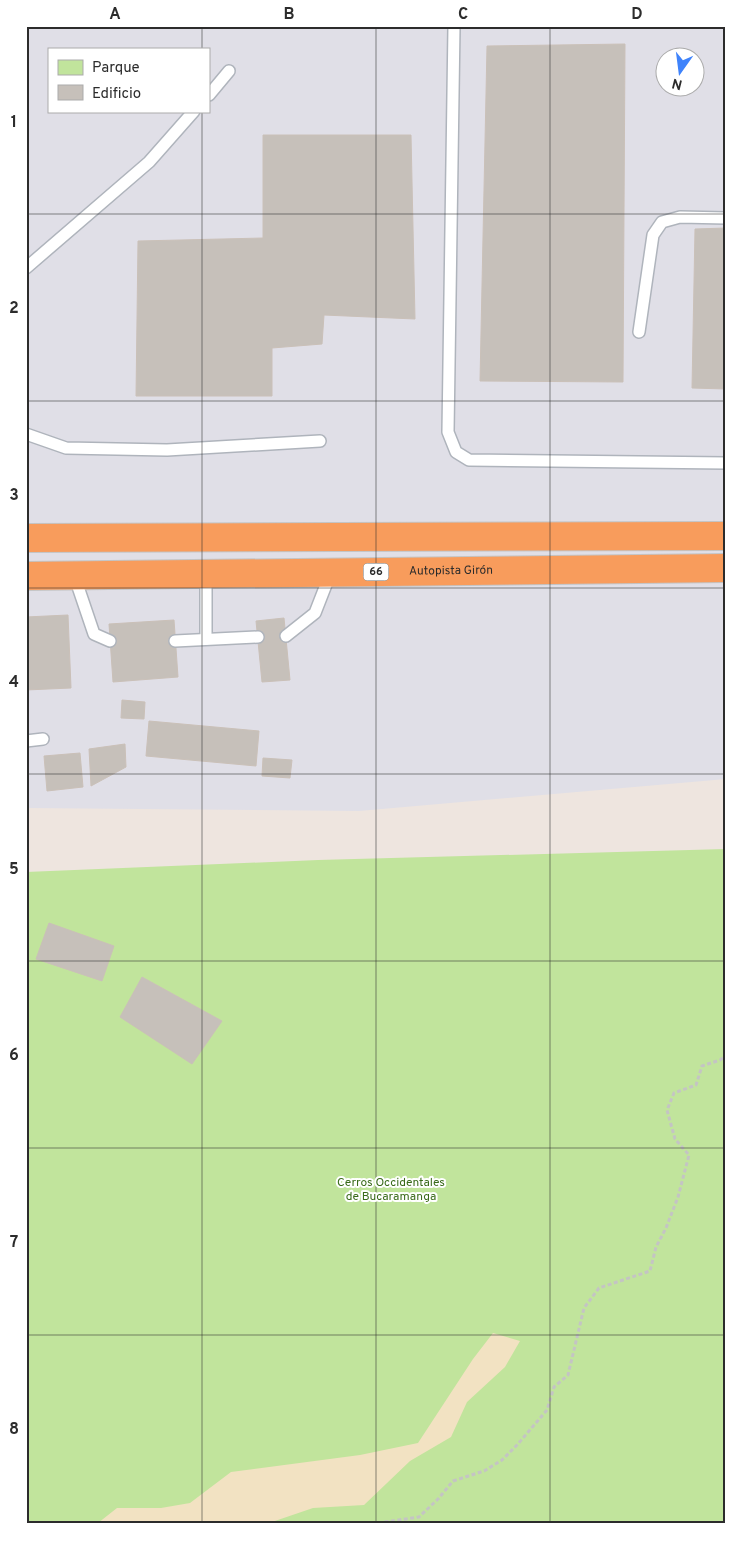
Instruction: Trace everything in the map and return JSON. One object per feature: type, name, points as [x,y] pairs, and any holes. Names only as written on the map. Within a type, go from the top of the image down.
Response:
[{"type":"highway","points":[[26,538],[726,536]]},
{"type":"highway","name":"Autopista Girón","points":[[26,576],[726,568]]},
{"type":"lane","points":[[454,26],[448,432],[456,452],[469,460],[726,463]]},
{"type":"lane","points":[[210,94],[229,71]]},
{"type":"lane","points":[[26,268],[149,162],[193,112]]},
{"type":"lane","points":[[639,332],[653,235],[662,222],[680,217],[726,218]]},
{"type":"lane","points":[[26,434],[66,448],[167,450],[320,441]]},
{"type":"lane","points":[[286,636],[315,613],[331,572]]},
{"type":"lane","points":[[206,574],[206,639]]},
{"type":"lane","points":[[74,576],[94,634],[110,641]]},
{"type":"lane","points":[[175,641],[258,638]]},
{"type":"lane","points":[[26,741],[43,739]]},
{"type":"path","points":[[378,1523],[419,1517],[453,1481],[484,1471],[502,1460],[547,1410],[554,1387],[568,1375],[584,1308],[599,1288],[650,1271],[656,1247],[666,1228],[678,1197],[690,1155],[675,1139],[667,1110],[674,1093],[696,1085],[702,1066],[726,1056]]},
{"type":"shaded area","points":[[26,26],[726,26],[726,779],[359,811],[26,808]]},
{"type":"green space","name":"Cerros Occidentales de Bucaramanga","points":[[726,849],[726,1523],[26,1523],[26,872],[318,860]]},
{"type":"sand","points":[[493,1333],[520,1341],[505,1367],[467,1402],[451,1437],[410,1461],[364,1505],[313,1508],[269,1523],[98,1523],[117,1508],[161,1508],[190,1503],[231,1472],[360,1455],[418,1443],[473,1359]]},
{"type":"building","points":[[625,44],[623,382],[480,381],[487,46]]},
{"type":"building","points":[[263,135],[411,135],[415,319],[324,315],[322,344],[272,348],[272,396],[136,396],[138,241],[263,238]]},
{"type":"building","points":[[726,228],[726,389],[692,388],[695,229]]},
{"type":"building","points":[[68,615],[71,688],[26,690],[26,617]]},
{"type":"building","points":[[284,618],[290,680],[262,682],[256,621]]},
{"type":"building","points":[[174,620],[178,677],[113,682],[109,624]]},
{"type":"building","points":[[122,700],[145,702],[144,719],[121,718]]},
{"type":"building","points":[[149,721],[259,731],[256,766],[146,756]]},
{"type":"building","points":[[125,744],[126,767],[91,786],[89,749]]},
{"type":"building","points":[[80,753],[83,787],[47,791],[44,756]]},
{"type":"building","points":[[263,758],[292,760],[290,778],[262,776]]},
{"type":"building","points":[[49,923],[114,946],[102,981],[36,959]]},
{"type":"building","points":[[142,977],[222,1021],[192,1064],[120,1017]]}]
